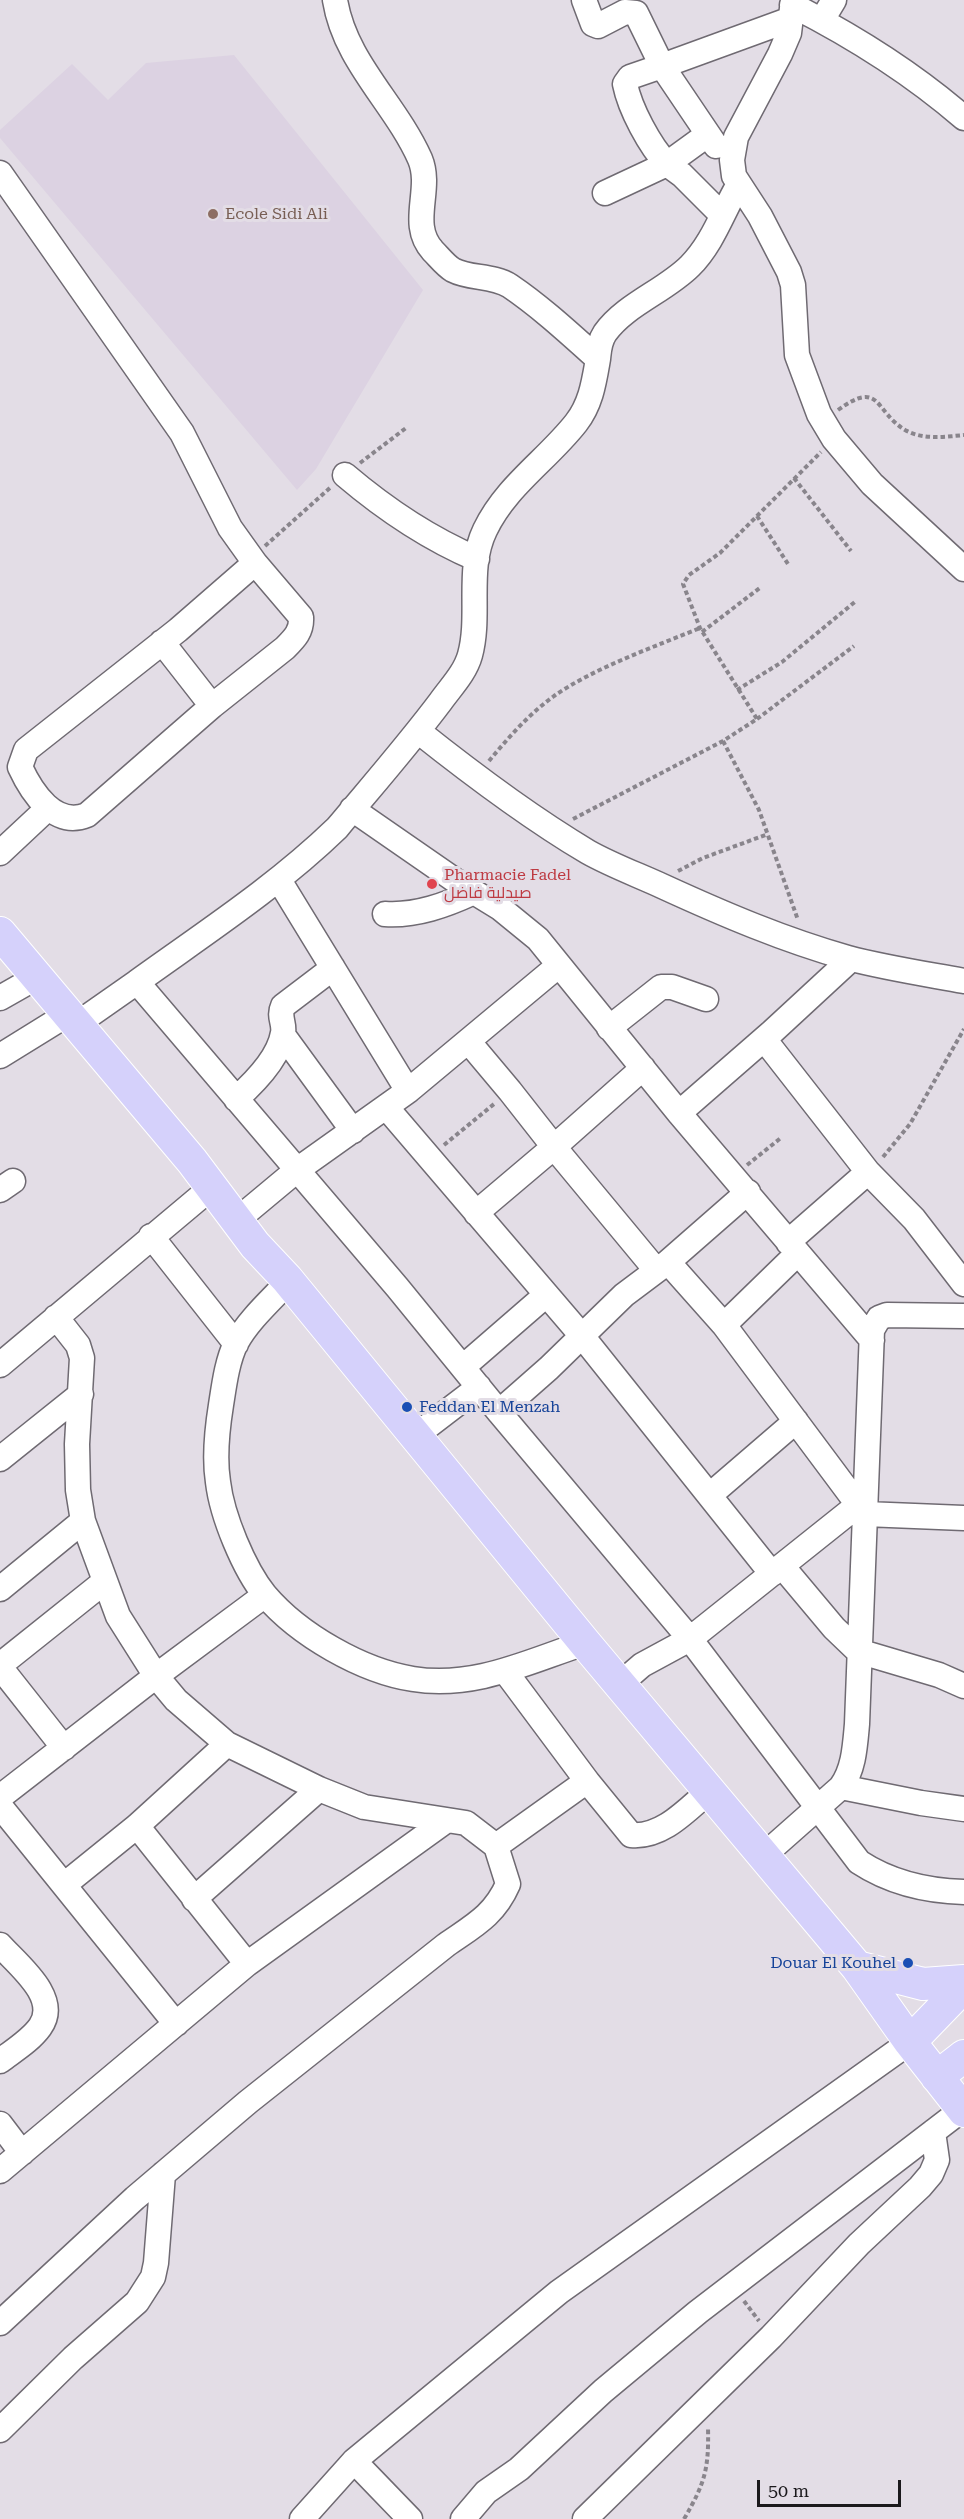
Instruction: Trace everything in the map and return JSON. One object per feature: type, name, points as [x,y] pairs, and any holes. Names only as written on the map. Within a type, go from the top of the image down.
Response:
[{"type":"main road","points":[[0,933],[212,1187],[255,1245],[287,1279],[585,1642],[857,1967],[910,2042],[963,2110]]},
{"type":"main road","points":[[857,1967],[923,1984],[964,1981]]},
{"type":"main road","points":[[910,2042],[964,1986]]},
{"type":"main road","points":[[937,2078],[964,2056]]},
{"type":"street","points":[[334,0],[340,26],[348,46],[389,105],[420,160],[423,180],[421,224],[423,237],[428,244],[453,270],[508,285],[572,335],[598,359]]},
{"type":"street","points":[[584,0],[593,24],[597,26],[625,12],[636,13],[662,66],[760,216],[791,279],[797,355],[810,394],[829,430],[879,491],[964,569]]},
{"type":"street","points":[[822,20],[834,0]]},
{"type":"street","points":[[722,214],[657,153],[627,95],[625,84],[630,77],[662,66],[792,8],[822,20],[901,70],[964,118]]},
{"type":"street","points":[[0,1056],[137,982],[279,880],[322,842],[352,809],[418,731],[460,676],[469,659],[472,646],[477,559],[485,530],[521,478],[569,431],[586,407],[591,394],[599,345],[609,329],[690,266],[711,239],[736,177],[733,147],[739,129],[770,77],[789,33],[792,8]]},
{"type":"street","points":[[605,193],[667,164],[707,135]]},
{"type":"street","points":[[0,172],[182,434],[230,528],[253,561],[294,607],[301,617],[302,627],[285,648],[212,706],[87,815],[78,819],[70,818],[47,809],[27,783],[20,767],[26,750],[162,642],[253,561]]},
{"type":"street","points":[[345,475],[431,537],[447,547],[477,559]]},
{"type":"street","points":[[162,642],[212,706]]},
{"type":"street","points":[[418,731],[553,830],[590,853],[724,914],[805,945],[851,959],[964,981]]},
{"type":"street","points":[[0,854],[47,809]]},
{"type":"street","points":[[352,809],[500,908],[538,939],[679,1113],[741,1184],[792,1248],[873,1340]]},
{"type":"street","points":[[279,880],[408,1091]]},
{"type":"street","points":[[385,914],[415,913],[452,902],[474,892]]},
{"type":"street","points":[[679,1113],[851,959]]},
{"type":"street","points":[[237,1220],[297,1170],[408,1091],[558,966]]},
{"type":"street","points":[[333,968],[283,1006],[280,1015],[283,1035],[352,1131]]},
{"type":"street","points":[[0,998],[37,977]]},
{"type":"street","points":[[137,982],[690,1639],[859,1862],[875,1872],[920,1887],[964,1892]]},
{"type":"street","points":[[609,1028],[662,987],[672,987],[706,999]]},
{"type":"street","points":[[236,1099],[264,1068],[283,1035]]},
{"type":"street","points":[[764,1039],[868,1172],[914,1219],[964,1284]]},
{"type":"street","points":[[468,1041],[554,1147],[662,1266],[724,1325],[861,1509]]},
{"type":"street","points":[[476,1213],[642,1068]]},
{"type":"street","points":[[386,1107],[582,1336],[710,1495],[777,1570],[834,1628],[858,1651],[939,1675],[964,1686]]},
{"type":"street","points":[[724,1325],[792,1248],[868,1172]]},
{"type":"street","points":[[499,1412],[624,1295],[662,1266],[741,1184]]},
{"type":"street","points":[[0,1365],[212,1187]]},
{"type":"street","points":[[151,1236],[236,1344]]},
{"type":"street","points":[[287,1279],[286,1284],[236,1344],[224,1388],[216,1433],[218,1482],[229,1525],[242,1556],[265,1595],[302,1629],[333,1650],[367,1666],[414,1679],[460,1681],[537,1662],[585,1642]]},
{"type":"street","points":[[463,1367],[546,1295]]},
{"type":"street","points":[[763,1856],[841,1787],[850,1772],[854,1750],[861,1509],[875,1324],[887,1315],[964,1316]]},
{"type":"street","points":[[0,2324],[163,2174],[248,2102],[446,1945],[480,1921],[500,1902],[508,1884],[496,1846],[466,1823],[364,1807],[319,1789],[227,1744],[176,1700],[156,1676],[118,1616],[83,1521],[78,1490],[77,1456],[82,1358],[78,1345],[57,1317]]},
{"type":"street","points":[[415,1436],[479,1387]]},
{"type":"street","points":[[0,1459],[81,1394]]},
{"type":"street","points":[[710,1495],[796,1421]]},
{"type":"street","points":[[620,1684],[642,1665],[690,1639],[777,1570],[861,1509],[964,1518]]},
{"type":"street","points":[[0,1589],[83,1521]]},
{"type":"street","points":[[64,1748],[0,1666],[104,1582]]},
{"type":"street","points":[[0,1797],[265,1595]]},
{"type":"street","points":[[505,1671],[586,1781],[632,1835],[644,1836],[666,1827],[709,1791]]},
{"type":"street","points":[[64,1886],[137,1826],[227,1744]]},
{"type":"street","points":[[496,1846],[586,1781]]},
{"type":"street","points":[[841,1787],[964,1809]]},
{"type":"street","points":[[194,1899],[319,1789]]},
{"type":"street","points":[[0,1806],[176,2024]]},
{"type":"street","points":[[0,2171],[247,1964],[447,1820]]},
{"type":"street","points":[[137,1826],[247,1964]]},
{"type":"street","points":[[0,1945],[42,1993],[47,2008],[42,2026],[0,2061]]},
{"type":"street","points":[[302,2519],[354,2461],[559,2292],[910,2042]]},
{"type":"street","points":[[463,2519],[486,2492],[519,2469],[603,2391],[732,2286],[963,2110]]},
{"type":"street","points":[[0,2124],[21,2153]]},
{"type":"street","points":[[585,2519],[771,2337],[859,2244],[901,2207],[931,2174],[937,2160],[933,2132]]},
{"type":"street","points":[[0,2430],[73,2358],[137,2302],[146,2290],[153,2277],[157,2252],[163,2174]]},
{"type":"street","points":[[354,2461],[410,2519]]},
{"type":"path","points":[[757,719],[701,630],[684,590],[684,579],[720,553],[794,478],[829,430],[861,396],[876,401],[903,428],[913,433],[933,437],[964,435]]},
{"type":"path","points":[[253,561],[345,475],[406,428]]},
{"type":"path","points":[[794,478],[851,551]]},
{"type":"path","points":[[757,516],[788,564]]},
{"type":"path","points":[[479,777],[484,767],[513,733],[555,695],[598,672],[701,630],[760,587]]},
{"type":"path","points":[[737,690],[782,662],[856,601]]},
{"type":"path","points":[[553,830],[723,741],[757,719],[854,646]]},
{"type":"path","points":[[723,741],[759,810],[805,945]]},
{"type":"path","points":[[656,883],[703,858],[768,834]]},
{"type":"path","points":[[868,1172],[910,1124],[964,1029]]},
{"type":"path","points":[[429,1157],[510,1090]]},
{"type":"path","points":[[741,1184],[782,1137]]},
{"type":"path","points":[[732,2286],[771,2337]]},
{"type":"path","points":[[684,2519],[705,2480],[709,2461],[708,2426],[703,2403]]},
{"type":"shaded area","name":"Ecole Sidi Ali","points":[[234,55],[423,290],[316,469],[297,490],[0,138],[0,130],[72,64],[108,100],[146,63]]},
{"type":"place","name":"Ecole Sidi Ali","points":[[213,214]]},
{"type":"place","name":"Pharmacie Fadel صيدلية فاضل","points":[[432,884]]},
{"type":"place","name":"Feddan El Menzah","points":[[407,1407]]},
{"type":"place","name":"Douar El Kouhel","points":[[908,1963]]}]
